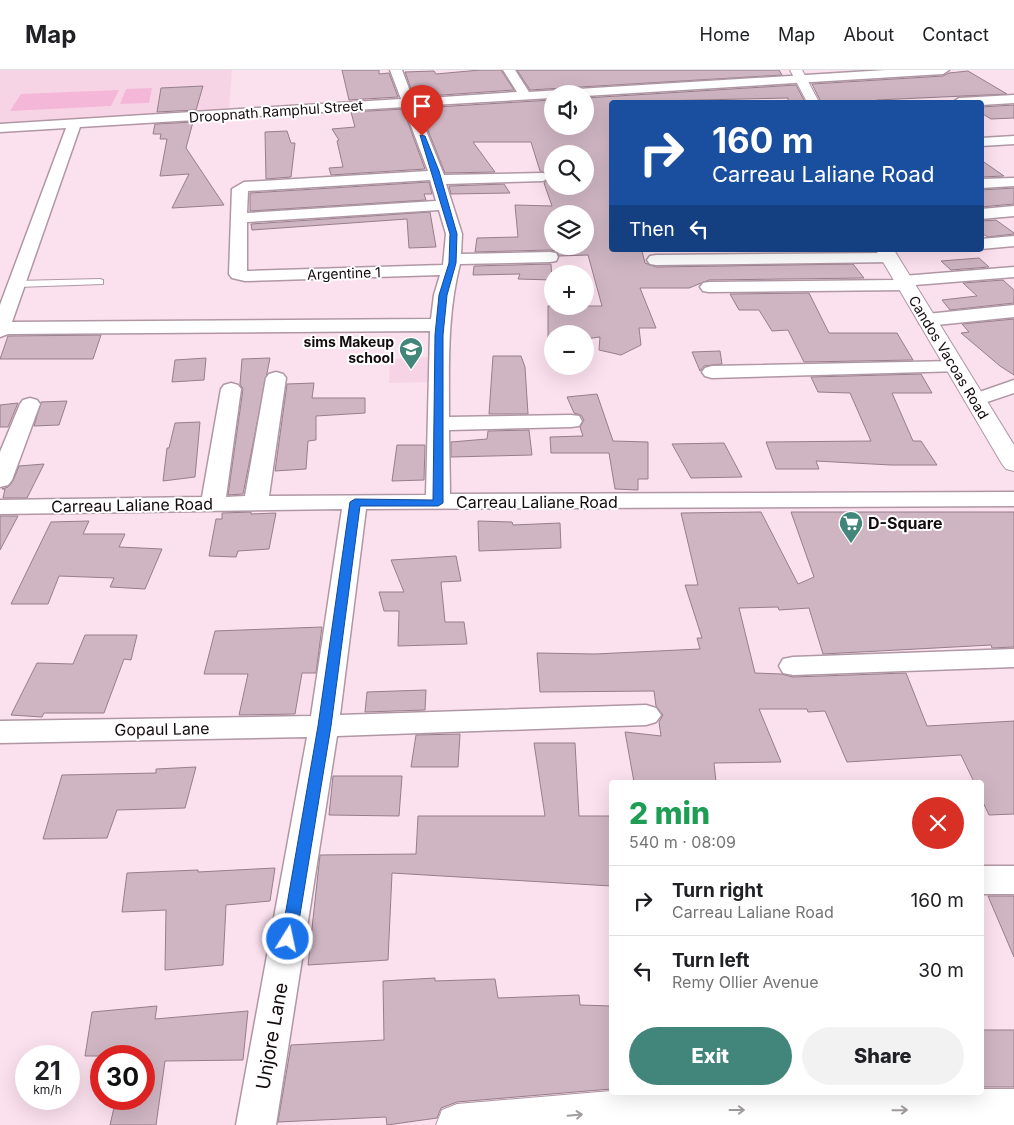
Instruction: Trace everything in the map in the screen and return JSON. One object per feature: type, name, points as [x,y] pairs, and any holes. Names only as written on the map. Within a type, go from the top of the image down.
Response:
[{"type":"main road","points":[[798,74],[812,100]]},
{"type":"main road","name":"Candos Vacoas Road","points":[[891,252],[904,283],[1014,464]]},
{"type":"main road","points":[[457,1125],[645,1109],[1014,1109]]},
{"type":"street","points":[[396,70],[437,177],[454,234],[451,265],[443,295],[440,326],[438,503]]},
{"type":"street","points":[[509,70],[526,96]]},
{"type":"street","points":[[594,91],[798,74],[942,70]]},
{"type":"street","name":"Droopnath Ramphul Street","points":[[0,128],[544,95]]},
{"type":"street","points":[[984,101],[1014,99]]},
{"type":"street","points":[[74,124],[0,329],[440,326]]},
{"type":"street","points":[[984,142],[1012,146]]},
{"type":"street","points":[[984,153],[1012,146]]},
{"type":"street","points":[[445,205],[239,218],[240,189],[244,186],[437,177],[543,177]]},
{"type":"street","points":[[984,184],[1014,182]]},
{"type":"street","points":[[984,214],[1014,211]]},
{"type":"street","name":"Argentine 1","points":[[239,218],[238,274],[245,276],[451,265],[550,257]]},
{"type":"street","points":[[984,244],[1014,242]]},
{"type":"street","points":[[656,260],[891,252]]},
{"type":"street","points":[[709,287],[904,283],[1014,272]]},
{"type":"street","points":[[927,320],[1014,311]]},
{"type":"street","points":[[712,372],[955,367]]},
{"type":"street","points":[[256,504],[276,378]]},
{"type":"street","points":[[975,400],[1014,386]]},
{"type":"street","points":[[213,504],[231,389]]},
{"type":"street","points":[[0,480],[30,404]]},
{"type":"street","points":[[439,424],[571,421]]},
{"type":"street","name":"Carreau Laliane Road","points":[[0,507],[355,502],[1014,499]]},
{"type":"street","name":"Unjore Lane","points":[[256,1125],[324,726],[355,502]]},
{"type":"street","points":[[793,666],[1014,658]]},
{"type":"street","name":"Gopaul Lane","points":[[0,732],[324,726],[646,715]]},
{"type":"street","points":[[984,880],[1014,880]]},
{"type":"lane","points":[[17,284],[100,282]]},
{"type":"shaded area","points":[[0,70],[232,70],[229,112],[0,124]]},
{"type":"shaded area","points":[[152,88],[149,103],[120,104],[126,89]]},
{"type":"shaded area","points":[[119,90],[111,106],[10,111],[21,94]]},
{"type":"shaded area","name":"sims Makeup school","points":[[434,357],[433,382],[389,383],[390,359]]},
{"type":"building","points":[[342,70],[379,70],[379,74],[389,73],[398,97],[349,100]]},
{"type":"building","points":[[501,70],[514,90],[414,97],[405,72],[434,71],[436,74]]},
{"type":"building","points":[[517,70],[779,70],[782,75],[594,86],[544,85],[544,89],[530,90]]},
{"type":"building","points":[[968,71],[1007,94],[877,100],[820,100],[812,84],[943,76],[949,73]]},
{"type":"building","points":[[796,85],[804,100],[788,100],[788,98],[609,100],[609,252],[642,252],[645,263],[656,267],[853,264],[864,278],[709,280],[689,288],[640,288],[656,328],[639,328],[641,345],[621,355],[599,350],[600,337],[594,338],[594,325],[548,325],[548,315],[594,315],[594,306],[602,306],[594,277],[594,265],[591,265],[588,255],[594,255],[594,205],[552,205],[548,195],[594,195],[594,145],[544,145],[544,173],[540,171],[531,142],[473,142],[495,172],[445,173],[419,108],[544,100],[544,135],[594,135],[594,97]]},
{"type":"building","points":[[203,86],[196,110],[157,112],[161,88]]},
{"type":"building","points":[[1014,105],[1014,118],[991,119],[984,115],[984,107]]},
{"type":"building","points":[[403,109],[425,169],[331,175],[329,168],[343,167],[337,141],[339,140],[332,129],[355,127],[351,112]]},
{"type":"building","points":[[193,122],[186,148],[224,205],[172,208],[189,174],[160,176],[167,139],[160,139],[161,134],[153,134],[155,124]]},
{"type":"building","points":[[287,131],[291,143],[295,143],[291,177],[266,179],[265,132]]},
{"type":"building","points":[[984,162],[1004,176],[984,177]]},
{"type":"building","points":[[429,182],[432,194],[424,194],[426,200],[250,211],[250,193]]},
{"type":"building","points":[[504,184],[510,193],[451,194],[449,186]]},
{"type":"building","points":[[1014,188],[1014,204],[984,207],[984,190]]},
{"type":"building","points":[[515,205],[544,206],[544,250],[475,252],[477,238],[518,237]]},
{"type":"building","points":[[430,212],[436,247],[409,248],[407,219],[252,230],[251,224]]},
{"type":"building","points":[[996,220],[1014,234],[988,237],[984,235],[984,221]]},
{"type":"building","points":[[979,258],[989,267],[951,270],[941,261]]},
{"type":"building","points":[[551,264],[551,265],[544,265],[544,280],[518,279],[520,274],[473,275],[474,266]]},
{"type":"building","points":[[1003,280],[1014,290],[1014,303],[950,310],[942,300],[977,296],[963,283]]},
{"type":"building","points":[[809,293],[829,333],[897,333],[913,360],[804,362],[788,330],[772,331],[759,310],[739,310],[730,294]]},
{"type":"building","points":[[1014,319],[1014,375],[1000,366],[961,333],[969,332],[962,324]]},
{"type":"building","points":[[101,335],[93,359],[0,359],[8,336]]},
{"type":"building","points":[[720,351],[722,364],[704,366],[700,371],[692,352]]},
{"type":"building","points":[[493,356],[521,356],[525,367],[528,414],[489,414]]},
{"type":"building","points":[[206,358],[204,380],[172,382],[175,360]]},
{"type":"building","points":[[270,358],[243,494],[228,495],[243,389],[240,384],[242,359]]},
{"type":"building","points":[[921,374],[932,393],[892,393],[913,441],[921,441],[937,465],[891,465],[816,461],[819,469],[776,469],[766,442],[871,441],[850,393],[818,392],[811,377]]},
{"type":"building","points":[[314,383],[312,398],[365,398],[365,413],[316,416],[316,440],[308,441],[306,469],[275,471],[287,384]]},
{"type":"building","points":[[597,394],[613,441],[648,442],[648,479],[638,479],[638,490],[615,489],[609,453],[551,453],[550,437],[583,436],[580,427],[584,420],[581,415],[574,413],[567,397]]},
{"type":"building","points":[[67,401],[59,425],[34,426],[41,402]]},
{"type":"building","points":[[18,403],[8,427],[0,427],[0,405]]},
{"type":"building","points":[[200,422],[195,477],[163,481],[167,448],[169,448],[175,423]]},
{"type":"building","points":[[529,430],[532,455],[451,457],[451,442],[487,439],[488,431]]},
{"type":"building","points":[[724,443],[742,477],[691,478],[672,444]]},
{"type":"building","points":[[397,445],[425,445],[424,480],[392,481]]},
{"type":"building","points":[[44,464],[27,498],[3,498],[5,489],[2,489],[8,487],[13,481],[19,466]]},
{"type":"building","points":[[251,512],[251,514],[276,513],[269,549],[238,551],[236,557],[209,556],[216,519],[222,519],[222,513]]},
{"type":"building","points":[[761,512],[798,584],[814,577],[791,512],[1014,512],[1014,647],[992,648],[991,645],[823,654],[809,608],[779,610],[778,607],[739,608],[755,673],[781,674],[793,677],[906,673],[927,726],[1014,721],[1014,814],[989,815],[984,804],[984,780],[973,780],[961,755],[847,762],[825,711],[808,712],[807,709],[759,709],[781,762],[714,763],[716,780],[634,780],[625,732],[661,736],[659,722],[663,715],[656,706],[654,691],[540,692],[537,653],[595,654],[700,649],[697,638],[702,638],[685,585],[698,585],[681,513]]},
{"type":"building","points":[[0,516],[18,516],[0,550]]},
{"type":"building","points":[[89,521],[83,534],[125,534],[119,547],[162,549],[145,589],[110,587],[114,578],[59,576],[48,604],[11,604],[51,522]]},
{"type":"building","points":[[478,521],[512,522],[513,525],[560,523],[561,548],[479,551]]},
{"type":"building","points":[[456,556],[461,581],[441,582],[445,622],[464,622],[467,644],[398,646],[399,611],[384,611],[379,592],[404,592],[391,560]]},
{"type":"building","points":[[322,627],[316,673],[302,673],[295,714],[239,715],[248,674],[204,674],[215,631]]},
{"type":"building","points":[[85,635],[137,635],[131,660],[124,659],[104,713],[44,713],[42,717],[11,715],[37,663],[73,664]]},
{"type":"building","points":[[426,690],[425,710],[365,712],[367,692]]},
{"type":"building","points":[[460,734],[458,767],[411,767],[416,735]]},
{"type":"building","points":[[534,743],[575,743],[579,816],[609,816],[609,886],[392,873],[388,960],[308,965],[320,855],[416,854],[418,816],[545,816]]},
{"type":"building","points":[[196,767],[185,808],[117,810],[107,838],[43,839],[62,775],[156,773],[156,769]]},
{"type":"building","points":[[333,776],[402,776],[399,816],[329,815]]},
{"type":"building","points":[[275,868],[270,901],[226,905],[223,965],[165,970],[166,910],[122,912],[127,873]]},
{"type":"building","points":[[988,896],[1014,896],[1014,957]]},
{"type":"building","points":[[435,978],[435,981],[495,979],[498,998],[579,995],[580,1005],[609,1006],[609,1089],[457,1102],[441,1108],[437,1118],[387,1125],[386,1117],[278,1122],[291,1045],[384,1040],[383,981]]},
{"type":"building","points":[[157,1006],[155,1019],[248,1011],[243,1060],[165,1061],[156,1125],[110,1125],[113,1110],[155,1110],[155,1045],[90,1045],[90,1056],[85,1056],[92,1012]]},
{"type":"building","points":[[984,1030],[1014,1030],[1014,1087],[984,1087]]},
{"type":"place","name":"sims Makeup school","points":[[411,370]]},
{"type":"place","name":"D-Square","points":[[851,544]]},
{"type":"route","points":[[288,939],[324,726],[355,502],[438,503],[439,335],[443,295],[452,263],[454,234],[436,171],[422,136]]}]
